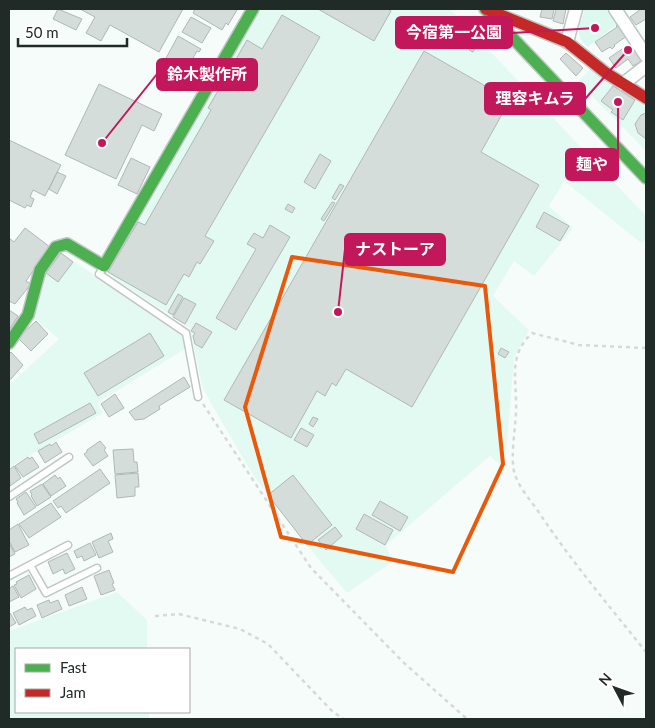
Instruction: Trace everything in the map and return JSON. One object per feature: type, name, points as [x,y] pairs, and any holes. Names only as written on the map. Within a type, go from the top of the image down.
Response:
[{"type":"street","points":[[9,342],[28,315],[40,270],[56,248],[67,244],[104,266],[253,9]]},
{"type":"street","points":[[486,9],[567,42],[606,73],[646,98]]},
{"type":"street","points":[[486,9],[646,178]]},
{"type":"street","points":[[567,42],[576,9]]},
{"type":"street","points":[[614,9],[646,56]]},
{"type":"street","points":[[623,84],[646,66]]},
{"type":"lane","points":[[104,266],[99,274],[186,333],[198,397]]},
{"type":"lane","points":[[9,497],[69,456]]},
{"type":"lane","points":[[9,576],[68,545]]},
{"type":"lane","points":[[30,565],[46,593],[98,568]]},
{"type":"path","points":[[646,348],[580,345],[532,333],[525,339],[516,355],[514,367],[516,404],[513,463],[515,475],[522,488],[551,530],[646,652]]},
{"type":"path","points":[[198,397],[311,568],[403,662],[467,719]]},
{"type":"path","points":[[155,616],[179,614],[240,628],[268,644],[333,712],[344,719]]},
{"type":"highlighted area","points":[[292,257],[485,286],[503,464],[453,572],[281,537],[245,407]]},
{"type":"shaded area","points":[[261,9],[450,9],[646,216],[646,239],[641,243],[564,181],[549,206],[573,228],[534,276],[514,261],[493,296],[529,330],[514,358],[505,469],[490,456],[386,545],[392,562],[347,593],[255,478],[202,386],[190,328],[115,279],[109,273]]},
{"type":"shaded area","points":[[585,9],[606,9],[617,24],[588,47],[583,43],[579,34]]},
{"type":"shaded area","points":[[590,69],[646,107],[646,151],[578,82]]},
{"type":"shaded area","points":[[60,252],[181,333],[185,349],[97,403],[103,413],[9,468],[9,385],[59,339],[33,317],[44,276]]},
{"type":"shaded area","points":[[117,592],[147,620],[147,648],[15,648],[15,713],[149,713],[149,719],[9,719],[9,631]]},
{"type":"building","points":[[58,9],[82,19],[76,30],[53,19]]},
{"type":"building","points":[[80,9],[183,9],[159,52],[110,25],[101,41],[86,33],[95,17]]},
{"type":"building","points":[[195,9],[237,10],[228,25],[226,23],[222,30],[193,13]]},
{"type":"building","points":[[318,9],[388,9],[391,11],[374,41]]},
{"type":"building","points":[[542,9],[554,9],[552,19],[540,17]]},
{"type":"building","points":[[556,9],[566,9],[563,24],[553,21]]},
{"type":"building","points":[[641,9],[646,9],[646,19],[636,25],[630,17]]},
{"type":"building","points":[[282,15],[320,37],[205,236],[214,241],[200,264],[197,262],[189,277],[184,274],[166,305],[108,272],[138,222],[145,225],[211,110],[208,108],[247,40],[262,49]]},
{"type":"building","points":[[191,17],[211,28],[202,43],[182,32]]},
{"type":"building","points":[[619,24],[627,36],[614,45],[612,49],[610,47],[602,52],[595,42]]},
{"type":"building","points":[[178,36],[201,49],[199,52],[197,51],[192,60],[206,68],[199,80],[165,60]]},
{"type":"building","points":[[476,40],[479,42],[473,52],[469,50]]},
{"type":"building","points":[[631,43],[641,58],[640,62],[633,66],[628,59],[616,68],[609,58]]},
{"type":"building","points":[[424,51],[510,100],[481,152],[539,185],[412,407],[346,369],[336,386],[332,383],[325,396],[317,391],[291,438],[224,400]]},
{"type":"building","points":[[566,53],[583,68],[576,76],[560,59]]},
{"type":"building","points":[[99,84],[162,114],[154,131],[142,125],[116,179],[65,155]]},
{"type":"building","points":[[613,86],[635,100],[623,120],[611,112],[613,110],[601,101]]},
{"type":"building","points":[[646,113],[646,139],[638,133],[635,124],[641,115]]},
{"type":"building","points":[[9,140],[61,165],[45,196],[33,190],[30,197],[34,199],[31,207],[27,205],[25,208],[9,200]]},
{"type":"building","points":[[320,154],[331,161],[315,189],[304,182]]},
{"type":"building","points":[[131,158],[150,167],[137,194],[118,185]]},
{"type":"building","points":[[57,172],[66,176],[57,194],[49,189]]},
{"type":"building","points":[[340,184],[344,186],[335,200],[332,198]]},
{"type":"building","points":[[332,202],[335,203],[324,221],[321,219]]},
{"type":"building","points":[[288,204],[295,208],[292,213],[285,209]]},
{"type":"building","points":[[544,212],[569,226],[560,241],[536,227]]},
{"type":"building","points":[[270,225],[290,237],[236,330],[216,318],[256,249],[247,244],[254,233],[263,238]]},
{"type":"building","points":[[25,228],[50,247],[26,281],[31,284],[15,304],[9,301],[9,238],[14,242]]},
{"type":"building","points":[[61,253],[73,262],[58,282],[46,273]]},
{"type":"building","points":[[178,294],[183,297],[173,315],[168,312]]},
{"type":"building","points":[[184,298],[196,304],[185,324],[173,317]]},
{"type":"building","points":[[9,310],[18,316],[9,330]]},
{"type":"building","points":[[36,321],[48,334],[31,351],[18,338]]},
{"type":"building","points":[[196,323],[212,332],[202,348],[195,344],[193,336],[195,333],[191,331]]},
{"type":"building","points":[[150,333],[164,356],[98,396],[84,373]]},
{"type":"building","points":[[501,348],[509,352],[505,358],[498,354]]},
{"type":"building","points":[[11,352],[23,365],[9,379],[9,354]]},
{"type":"building","points":[[184,377],[190,387],[159,406],[160,409],[144,419],[135,420],[129,412]]},
{"type":"building","points":[[115,394],[124,408],[109,417],[101,404]]},
{"type":"building","points":[[90,403],[96,413],[39,444],[34,434]]},
{"type":"building","points":[[313,417],[318,419],[313,427],[309,424]]},
{"type":"building","points":[[301,428],[314,435],[307,447],[294,440]]},
{"type":"building","points":[[100,441],[106,448],[104,450],[108,456],[93,466],[84,454]]},
{"type":"building","points":[[56,442],[62,452],[45,463],[38,451]]},
{"type":"building","points":[[133,449],[134,462],[137,462],[138,472],[115,474],[113,450]]},
{"type":"building","points":[[28,457],[29,459],[32,457],[39,467],[23,477],[15,466]]},
{"type":"building","points":[[14,466],[21,478],[10,486],[9,470]]},
{"type":"building","points":[[100,469],[110,483],[66,513],[61,506],[58,508],[53,501]]},
{"type":"building","points":[[138,473],[139,487],[135,487],[135,496],[117,498],[115,475]]},
{"type":"building","points":[[55,475],[58,479],[60,477],[66,486],[51,496],[43,484]]},
{"type":"building","points":[[293,475],[332,525],[307,545],[268,495]]},
{"type":"building","points":[[42,484],[51,497],[37,506],[30,491]]},
{"type":"building","points":[[26,492],[36,507],[24,515],[16,499]]},
{"type":"building","points":[[380,501],[408,517],[400,531],[372,515]]},
{"type":"building","points":[[51,503],[61,517],[29,538],[19,524]]},
{"type":"building","points":[[364,514],[393,530],[385,545],[356,529]]},
{"type":"building","points":[[18,524],[29,545],[15,552],[9,541],[9,530]]},
{"type":"building","points":[[335,527],[342,536],[326,550],[318,540]]},
{"type":"building","points":[[111,533],[113,539],[108,541],[113,552],[99,558],[92,542]]},
{"type":"building","points":[[9,543],[15,554],[9,557]]},
{"type":"building","points":[[90,543],[96,555],[84,561],[82,556],[77,558],[74,551]]},
{"type":"building","points":[[67,553],[75,569],[65,574],[63,569],[53,574],[48,562]]},
{"type":"building","points":[[109,570],[115,590],[101,595],[94,576]]},
{"type":"building","points":[[29,575],[36,589],[21,598],[14,585]]},
{"type":"building","points":[[9,586],[10,588],[13,586],[19,597],[9,602]]},
{"type":"building","points":[[82,587],[87,599],[69,606],[65,595]]},
{"type":"building","points":[[49,600],[50,603],[58,600],[62,609],[42,618],[37,605]]},
{"type":"building","points":[[25,607],[27,610],[32,608],[36,616],[19,625],[13,613]]},
{"type":"building","points":[[9,614],[16,623],[9,627]]},
{"type":"traffic: fast","points":[[9,343],[28,315],[40,270],[56,247],[67,244],[104,266],[253,9]]},
{"type":"traffic: fast","points":[[485,9],[646,178]]},
{"type":"traffic: jam","points":[[486,9],[567,42],[606,73],[646,98]]},
{"type":"place","name":"今宿第一公園","points":[[595,28]]},
{"type":"place","name":"理容キムラ","points":[[628,50]]},
{"type":"place","name":"麺や","points":[[618,102]]},
{"type":"place","name":"鈴木製作所","points":[[102,143]]},
{"type":"place","name":"ナストーア","points":[[338,312]]}]
